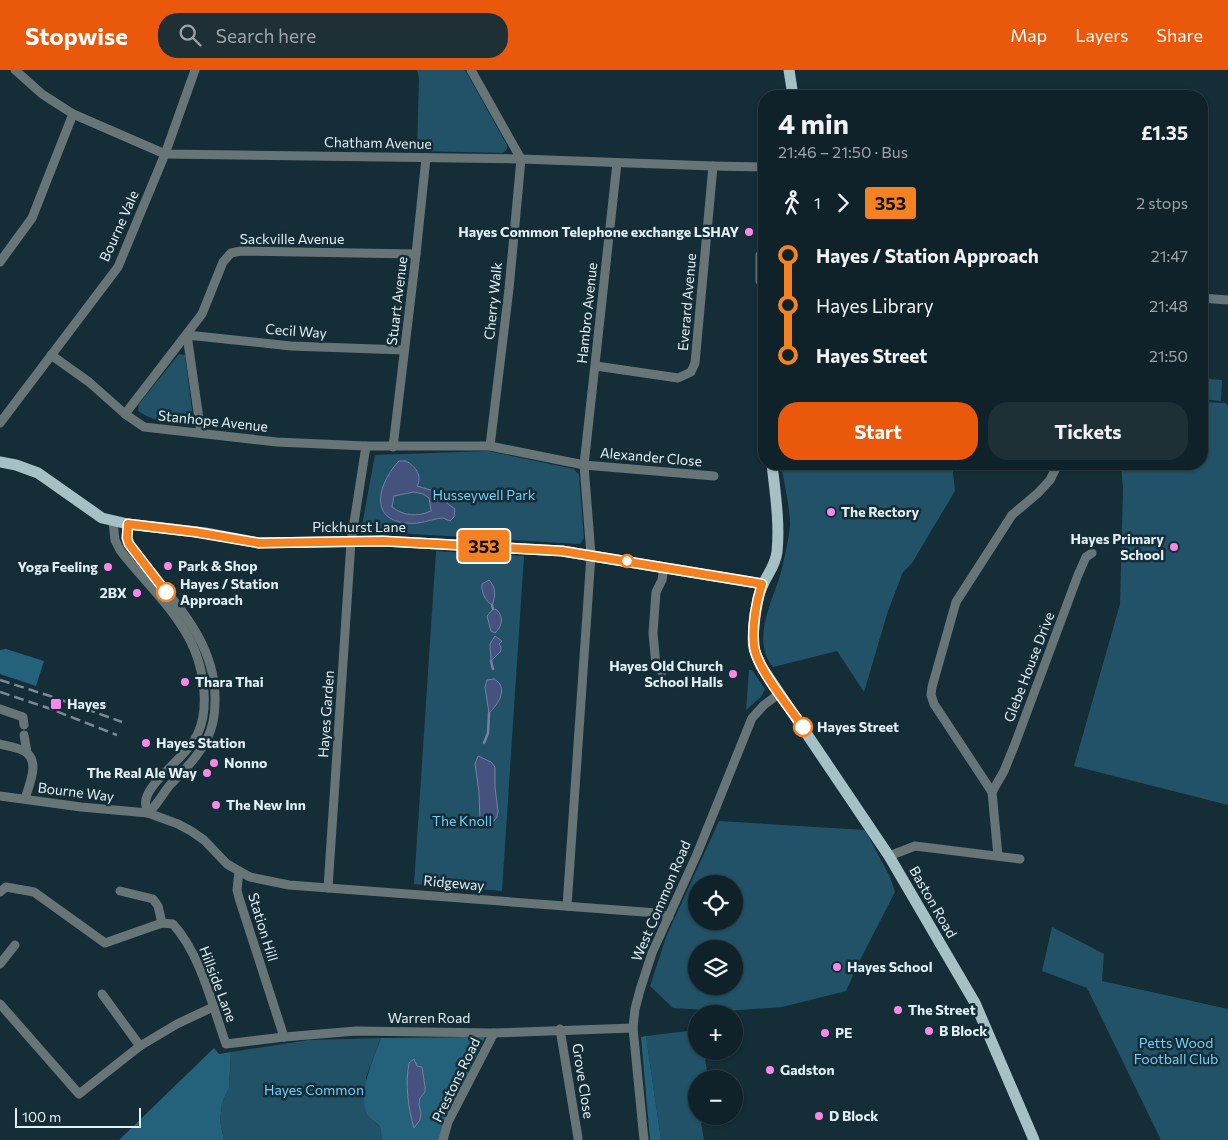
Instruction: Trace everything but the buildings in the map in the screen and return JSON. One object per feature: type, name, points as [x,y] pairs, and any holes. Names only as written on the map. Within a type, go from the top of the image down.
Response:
[{"type":"main road","points":[[789,70],[792,90]]},
{"type":"main road","name":"Pickhurst Lane","points":[[0,462],[16,465],[38,473],[93,512],[113,522],[195,532],[253,542],[383,541],[562,551],[762,584]]},
{"type":"main road","points":[[773,470],[776,498],[777,553],[769,576],[762,584],[759,595],[754,646],[761,666],[780,693]]},
{"type":"main road","name":"Baston Road","points":[[780,693],[890,856],[975,1003],[1034,1140]]},
{"type":"street","name":"Chatham Avenue","points":[[15,70],[42,94],[73,114],[165,154],[758,166]]},
{"type":"street","name":"Bourne Vale","points":[[0,424],[118,267],[165,154],[195,70]]},
{"type":"street","points":[[471,70],[520,160]]},
{"type":"street","points":[[0,262],[32,218],[73,114]]},
{"type":"street","name":"Stuart Avenue","points":[[393,447],[426,158]]},
{"type":"street","name":"Cherry Walk","points":[[490,446],[508,289],[520,160]]},
{"type":"street","name":"Hambro Avenue","points":[[591,556],[584,464],[617,163]]},
{"type":"street","name":"Everard Avenue","points":[[596,366],[678,378],[691,372],[695,363],[713,166]]},
{"type":"street","name":"Sackville Avenue","points":[[125,414],[202,314],[223,262],[231,253],[241,251],[416,254]]},
{"type":"street","points":[[1208,299],[1228,300]]},
{"type":"street","points":[[187,335],[201,433]]},
{"type":"street","name":"Cecil Way","points":[[187,335],[291,346],[404,350]]},
{"type":"street","name":"Stanhope Avenue","points":[[51,355],[89,382],[125,414],[144,427],[277,442],[393,447],[490,446]]},
{"type":"street","name":"Hayes Garden","points":[[328,888],[351,542],[366,446]]},
{"type":"street","name":"Alexander Close","points":[[490,446],[584,464],[714,476]]},
{"type":"street","points":[[998,856],[992,792],[934,704],[931,695],[932,687],[956,602],[1012,515],[1050,480],[1055,470]]},
{"type":"street","points":[[113,522],[115,540],[120,550],[176,618],[188,636],[198,658],[202,677],[204,702],[200,729],[191,745],[149,794],[146,804],[148,813]]},
{"type":"street","points":[[128,524],[128,541],[134,551],[200,636],[211,664],[215,687],[214,719],[207,739],[193,761],[165,791],[158,803],[148,813]]},
{"type":"street","name":"Glebe House Drive","points":[[992,792],[1004,771],[1015,744],[1078,576],[1086,557],[1092,553]]},
{"type":"street","points":[[566,906],[591,556]]},
{"type":"street","points":[[662,672],[656,666],[653,633],[656,592],[661,583],[664,567]]},
{"type":"street","name":"West Common Road","points":[[644,1140],[633,1028],[635,1009],[646,972],[656,944],[697,854],[752,718],[764,705],[780,693]]},
{"type":"street","points":[[0,709],[26,720]]},
{"type":"street","points":[[24,735],[27,752],[33,766],[25,800]]},
{"type":"street","points":[[0,744],[27,752]]},
{"type":"street","name":"Bourne Way","points":[[0,796],[148,813]]},
{"type":"street","points":[[148,813],[191,831],[204,840],[227,864],[239,871]]},
{"type":"street","points":[[890,856],[914,846],[1020,859]]},
{"type":"street","name":"Ridgeway","points":[[239,871],[250,877],[272,883],[657,913],[669,917]]},
{"type":"street","name":"Station Hill","points":[[239,871],[237,890],[239,898],[284,1036]]},
{"type":"street","points":[[0,892],[6,887],[34,892],[104,943],[162,923],[158,906],[153,899],[120,891]]},
{"type":"street","name":"Hillside Lane","points":[[162,923],[173,924],[185,937],[197,962],[226,1044]]},
{"type":"street","points":[[0,964],[15,945]]},
{"type":"street","points":[[102,994],[140,1046]]},
{"type":"street","points":[[0,1004],[80,1094],[140,1046],[213,1007]]},
{"type":"street","name":"Warren Road","points":[[226,1044],[284,1036],[356,1032],[494,1033],[560,1029],[633,1028]]},
{"type":"street","name":"Grove Close","points":[[560,1029],[578,1138]]},
{"type":"street","name":"Prestons Road","points":[[443,1140],[454,1111],[494,1033]]},
{"type":"green space","points":[[417,70],[465,70],[507,145],[507,149],[503,153],[417,151],[419,78]]},
{"type":"green space","points":[[179,354],[185,355],[193,418],[188,425],[162,421],[138,411],[139,404]]},
{"type":"green space","points":[[1208,377],[1210,379],[1222,380],[1221,401],[1208,400]]},
{"type":"green space","name":"Hayes Primary School","points":[[1208,402],[1225,403],[1228,405],[1228,805],[1074,766],[1120,604],[1123,489],[1121,470],[1208,470]]},
{"type":"green space","name":"Husseywell Park","points":[[488,451],[574,469],[579,475],[584,538],[580,544],[361,531],[375,455]]},
{"type":"green space","points":[[782,470],[953,470],[955,491],[912,563],[903,572],[888,611],[864,692],[837,651],[773,667],[767,657],[763,635],[787,545],[790,525]]},
{"type":"green space","name":"The Knoll","points":[[436,551],[524,556],[502,891],[414,884]]},
{"type":"green space","points":[[749,670],[752,670],[765,689],[761,697],[746,710]]},
{"type":"green space","points":[[719,821],[865,830],[890,877],[895,892],[846,991],[782,1007],[743,1010],[743,1005],[688,1005],[688,1009],[673,1008],[650,986],[666,937],[688,889],[688,930],[743,930],[743,875],[694,875]]},
{"type":"green space","name":"Petts Wood Football Club","points":[[1052,927],[1104,954],[1102,981],[1228,1009],[1228,1140],[1161,1140],[1087,988],[1042,971]]},
{"type":"green space","points":[[688,1031],[688,1060],[705,1060],[707,1070],[688,1070],[688,1125],[701,1125],[704,1140],[661,1140],[646,1036]]},
{"type":"green space","name":"Hayes Common","points":[[381,1038],[366,1077],[370,1118],[380,1127],[382,1140],[224,1140],[220,1121],[222,1103],[229,1088],[231,1052],[308,1040]]},
{"type":"shaded area","points":[[399,461],[409,463],[419,475],[417,486],[444,494],[448,504],[455,509],[454,517],[450,521],[443,518],[421,523],[405,523],[393,520],[385,514],[381,506],[381,498],[383,488],[392,469]],"holes":[[[414,492],[429,498],[431,511],[411,515],[392,507],[394,496]]]},
{"type":"shaded area","points":[[489,580],[495,592],[492,605],[485,599],[482,590],[482,584]]},
{"type":"shaded area","points":[[493,609],[497,610],[501,619],[501,625],[495,633],[491,631],[487,616]]},
{"type":"shaded area","points":[[495,636],[502,641],[499,644],[501,651],[491,661],[490,644]]},
{"type":"shaded area","points":[[6,649],[44,661],[36,686],[0,674],[0,650]]},
{"type":"shaded area","points":[[494,679],[499,682],[502,691],[499,700],[489,713],[485,687],[487,680]]},
{"type":"shaded area","points":[[478,756],[491,762],[495,767],[498,811],[497,817],[493,822],[482,822],[480,820],[475,764]]},
{"type":"shaded area","points":[[646,1036],[661,1140],[650,1140],[641,1037]]},
{"type":"shaded area","name":"Hayes Common","points":[[485,1037],[451,1110],[440,1140],[382,1140],[380,1127],[371,1119],[366,1111],[364,1101],[367,1079],[381,1038]]},
{"type":"shaded area","name":"Hayes Common","points":[[214,1048],[219,1054],[231,1052],[229,1088],[222,1103],[220,1121],[224,1140],[119,1140]]},
{"type":"shaded area","points":[[414,1059],[417,1066],[422,1067],[425,1092],[420,1098],[420,1120],[414,1128],[407,1088],[409,1063]]},
{"type":"waterway","points":[[492,605],[493,609]]},
{"type":"waterway","points":[[491,661],[493,669]]},
{"type":"waterway","points":[[484,743],[488,733],[489,713]]},
{"type":"railway","points":[[0,680],[122,722]]},
{"type":"railway","points":[[0,692],[48,708],[117,735]]},
{"type":"bus line","name":"353","points":[[166,592],[129,544],[127,538],[128,524],[195,532],[259,543],[383,541],[562,551],[762,584],[755,625],[754,646],[761,666],[803,727]]},
{"type":"place","name":"Hayes Common Telephone exchange LSHAY","points":[[749,232]]},
{"type":"place","name":"The Rectory","points":[[831,512]]},
{"type":"place","name":"Hayes Primary School","points":[[1174,547]]},
{"type":"place","name":"Park & Shop","points":[[168,566]]},
{"type":"place","name":"Yoga Feeling","points":[[108,567]]},
{"type":"place","name":"Hayes / Station Approach","points":[[166,592]]},
{"type":"place","name":"2BX","points":[[137,593]]},
{"type":"place","name":"Hayes Old Church School Halls","points":[[733,674]]},
{"type":"place","name":"Thara Thai","points":[[185,682]]},
{"type":"place","name":"Hayes","points":[[56,704]]},
{"type":"place","name":"Hayes Street","points":[[803,727]]},
{"type":"place","name":"Hayes Station","points":[[146,743]]},
{"type":"place","name":"Nonno","points":[[214,763]]},
{"type":"place","name":"The Real Ale Way","points":[[207,773]]},
{"type":"place","name":"The New Inn","points":[[216,805]]},
{"type":"place","name":"Hayes School","points":[[837,967]]},
{"type":"place","name":"The Street","points":[[898,1010]]},
{"type":"place","name":"B Block","points":[[929,1031]]},
{"type":"place","name":"PE","points":[[825,1033]]},
{"type":"place","name":"Gadston","points":[[770,1070]]},
{"type":"place","name":"D Block","points":[[819,1116]]}]
